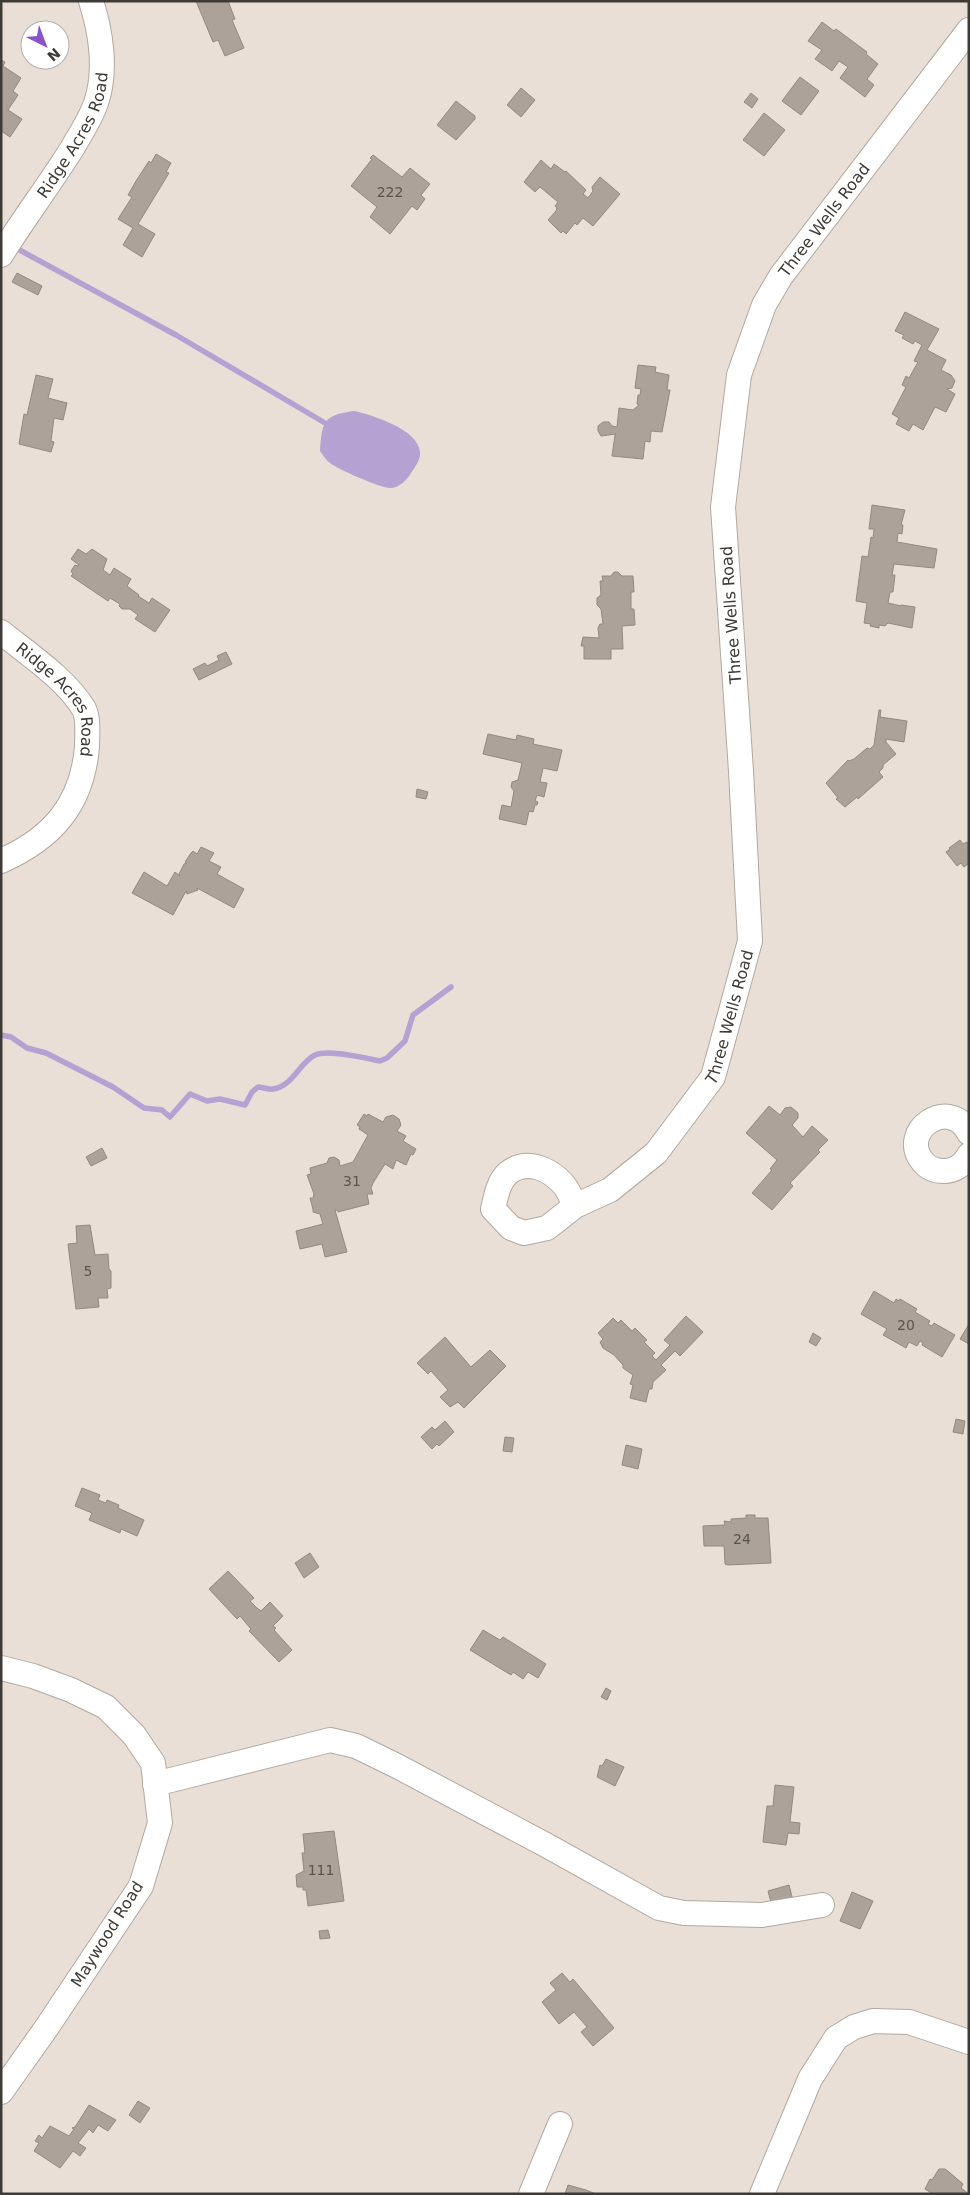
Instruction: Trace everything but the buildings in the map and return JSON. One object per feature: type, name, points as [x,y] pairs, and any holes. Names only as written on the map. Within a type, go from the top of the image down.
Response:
[{"type":"street","name":"Ridge Acres Road","points":[[6,248],[60,168],[82,131],[96,102],[101,73],[100,44],[91,1]]},
{"type":"street","name":"Three Wells Road","points":[[575,1206],[610,1190],[656,1153],[713,1077],[750,941],[724,507],[739,375],[764,305],[781,276],[969,30]]},
{"type":"street","name":"Ridge Acres Road","points":[[1,632],[71,691],[85,711],[88,733],[84,766],[73,801],[58,822],[42,838],[24,850],[1,861]]},
{"type":"street","points":[[968,1158],[958,1167],[951,1170],[935,1170],[921,1159],[916,1144],[919,1132],[923,1126],[929,1121],[940,1117],[952,1117],[959,1121],[969,1133]]},
{"type":"street","name":"Maywood Road","points":[[1,1668],[33,1676],[71,1690],[106,1707],[134,1735],[152,1763],[160,1823],[141,1886],[48,2027],[1,2092]]},
{"type":"street","points":[[155,1784],[330,1740],[356,1746],[397,1766],[546,1844],[659,1908],[684,1913],[762,1915],[822,1904]]},
{"type":"street","points":[[762,2194],[810,2079],[836,2038],[854,2027],[873,2021],[909,2022],[969,2042]]},
{"type":"street","points":[[531,2194],[560,2124]]},
{"type":"shaded area","points":[[354,411],[393,424],[411,436],[417,444],[420,452],[419,460],[400,485],[390,488],[359,478],[330,463],[320,451],[322,433],[326,421],[336,415]]},
{"type":"waterway","points":[[14,247],[176,335],[325,423]]},
{"type":"waterway","points":[[1,1035],[11,1037],[27,1048],[46,1053],[113,1087],[144,1108],[162,1110],[170,1117],[190,1094],[207,1101],[220,1099],[245,1105],[252,1092],[258,1087],[271,1089],[280,1087],[304,1063],[321,1053],[337,1053],[380,1061],[387,1058],[405,1041],[413,1015],[451,987]]}]
